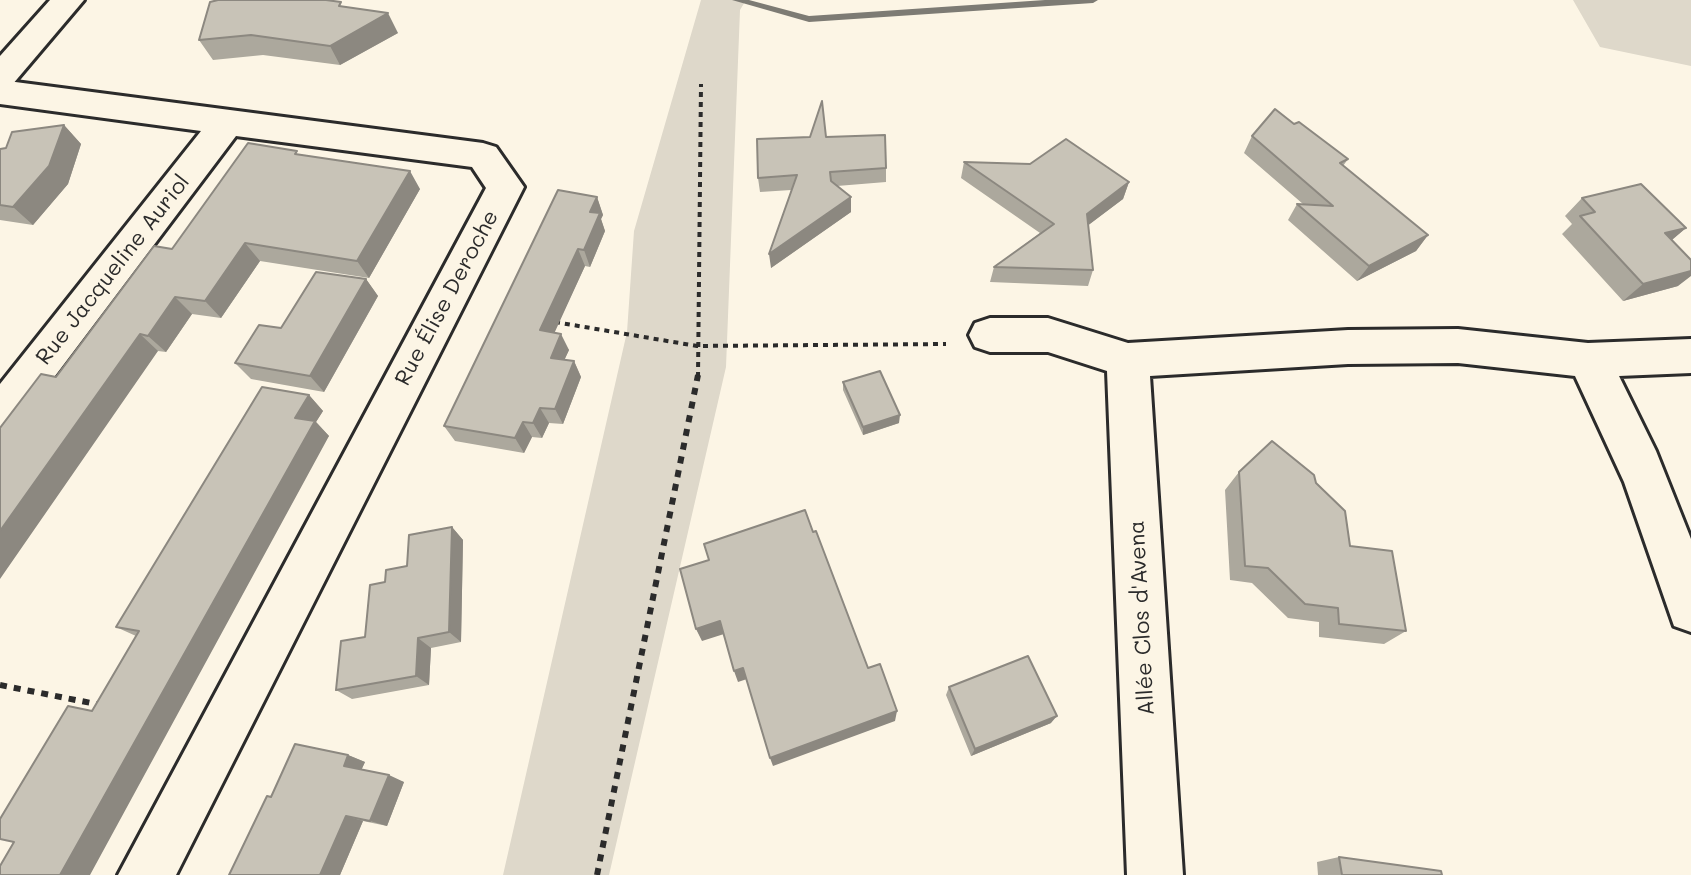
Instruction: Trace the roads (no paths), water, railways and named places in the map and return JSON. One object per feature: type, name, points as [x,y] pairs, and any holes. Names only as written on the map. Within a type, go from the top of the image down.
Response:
[{"type":"street","points":[[0,77],[68,0]]},
{"type":"street","name":"Rue Élise Deroche","points":[[0,92],[483,156],[505,187],[146,875]]},
{"type":"street","name":"Rue Jacqueline Auriol","points":[[0,416],[227,123]]},
{"type":"street","points":[[990,335],[1048,335],[1128,360],[1348,347],[1458,346],[1588,360],[1691,356]]},
{"type":"street","name":"Allée Clos d'Avena","points":[[1128,360],[1155,875]]},
{"type":"street","points":[[1588,360],[1617,409],[1655,500],[1691,609]]},
{"type":"waterway","points":[[737,0],[809,19],[1093,0]]}]
